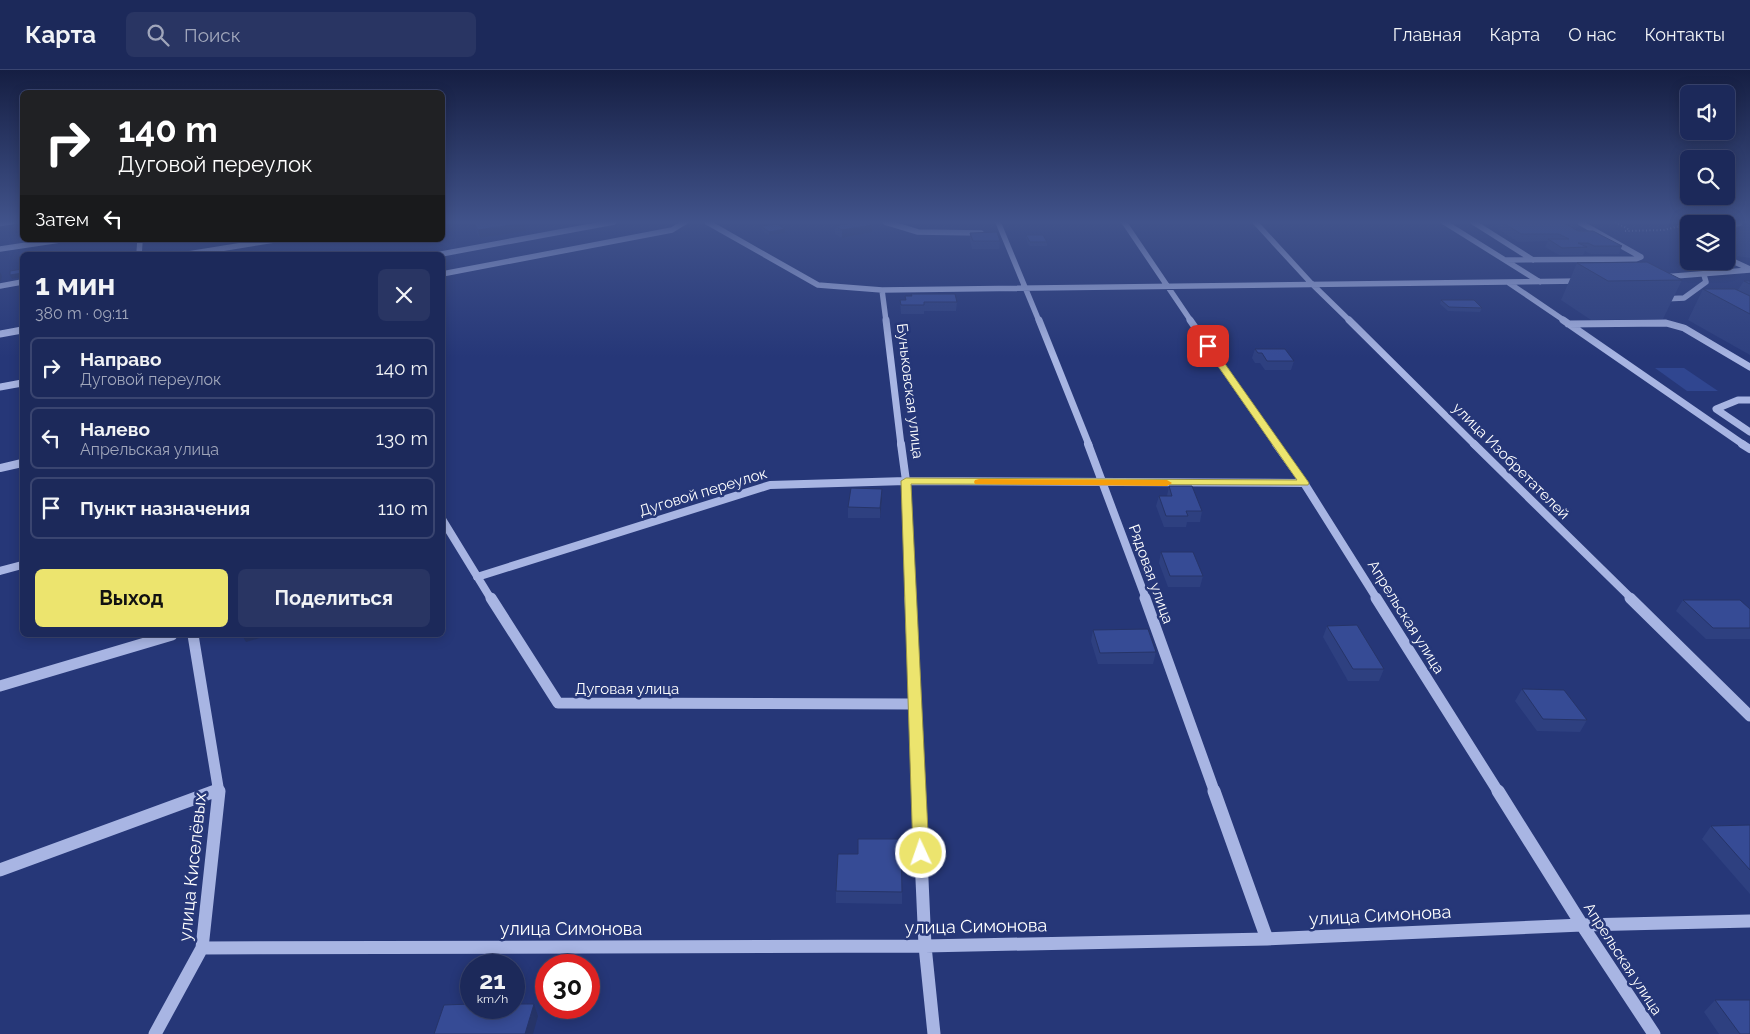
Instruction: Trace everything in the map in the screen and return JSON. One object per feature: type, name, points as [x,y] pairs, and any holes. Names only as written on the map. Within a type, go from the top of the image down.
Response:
[{"type":"street","points":[[445,273],[479,267]]},
{"type":"street","points":[[786,267],[818,285],[882,290],[1311,283],[1509,283],[1589,280]]},
{"type":"street","name":"Рядовая улица","points":[[1015,267],[1026,288],[1104,483],[1267,939]]},
{"type":"street","name":"Апрельская улица","points":[[1153,267],[1304,483],[1582,925],[1654,1034]]},
{"type":"street","name":"улица Изобретателей","points":[[1296,267],[1750,716]]},
{"type":"street","points":[[1516,267],[1541,282]]},
{"type":"street","points":[[1656,277],[1704,275],[1750,270]]},
{"type":"street","points":[[1653,299],[1684,298],[1706,282],[1704,275]]},
{"type":"street","points":[[0,286],[20,282]]},
{"type":"street","points":[[1509,283],[1750,449]]},
{"type":"street","name":"Буньковская улица","points":[[882,290],[906,481],[925,946],[934,1034]]},
{"type":"street","points":[[1568,324],[1666,323],[1684,328],[1750,367]]},
{"type":"street","points":[[0,334],[20,330]]},
{"type":"street","points":[[0,387],[20,382]]},
{"type":"street","points":[[1750,400],[1738,400],[1716,409],[1750,432]]},
{"type":"street","points":[[0,468],[20,463]]},
{"type":"street","name":"Дуговой переулок","points":[[477,577],[770,484],[906,481],[1304,483]]},
{"type":"street","name":"Дуговая улица","points":[[445,524],[558,703],[914,704]]},
{"type":"street","points":[[0,571],[20,566]]},
{"type":"street","points":[[0,686],[165,637]]},
{"type":"street","name":"улица Киселёвых","points":[[155,1034],[202,948],[219,790],[193,637]]},
{"type":"street","points":[[0,870],[219,790]]},
{"type":"street","name":"улица Симонова","points":[[202,948],[925,946],[1267,939],[1582,925],[1750,921]]},
{"type":"shaded area","points":[[1655,368],[1684,368],[1718,391],[1687,391]]},
{"type":"building","points":[[1584,267],[1657,267],[1682,280],[1608,281]]},
{"type":"building","points":[[20,269],[20,273],[10,275],[10,271]]},
{"type":"building","points":[[1703,289],[1735,289],[1750,296],[1750,314]]},
{"type":"building","points":[[911,294],[955,294],[957,302],[924,302],[924,305],[901,305],[900,300],[906,300],[905,296],[912,296]]},
{"type":"building","points":[[1441,300],[1474,300],[1482,308],[1449,307]]},
{"type":"building","points":[[1255,349],[1285,349],[1294,361],[1267,361],[1262,353],[1258,353]]},
{"type":"building","points":[[1169,486],[1192,486],[1202,511],[1186,511],[1188,516],[1166,516],[1159,496],[1172,496]]},
{"type":"building","points":[[851,488],[882,489],[880,508],[848,507]]},
{"type":"building","points":[[1161,552],[1193,552],[1203,576],[1170,576]]},
{"type":"building","points":[[1683,600],[1740,600],[1750,609],[1750,628],[1713,628]]},
{"type":"building","points":[[1357,625],[1384,669],[1353,669],[1327,626]]},
{"type":"building","points":[[1148,629],[1156,652],[1100,653],[1093,630]]},
{"type":"building","points":[[1522,689],[1564,690],[1587,720],[1543,719]]},
{"type":"building","points":[[1750,825],[1750,870],[1711,826]]},
{"type":"building","points":[[858,839],[901,839],[902,892],[836,891],[838,854],[858,854]]},
{"type":"building","points":[[1715,1000],[1750,1000],[1750,1034],[1740,1034]]},
{"type":"building","points":[[460,1004],[460,1019],[525,1019],[525,1004],[534,1004],[525,1034],[434,1034],[444,1005]]},
{"type":"slow traffic","points":[[979,482],[1167,483]]},
{"type":"route","points":[[921,853],[906,481],[1304,483],[1208,346]]}]
